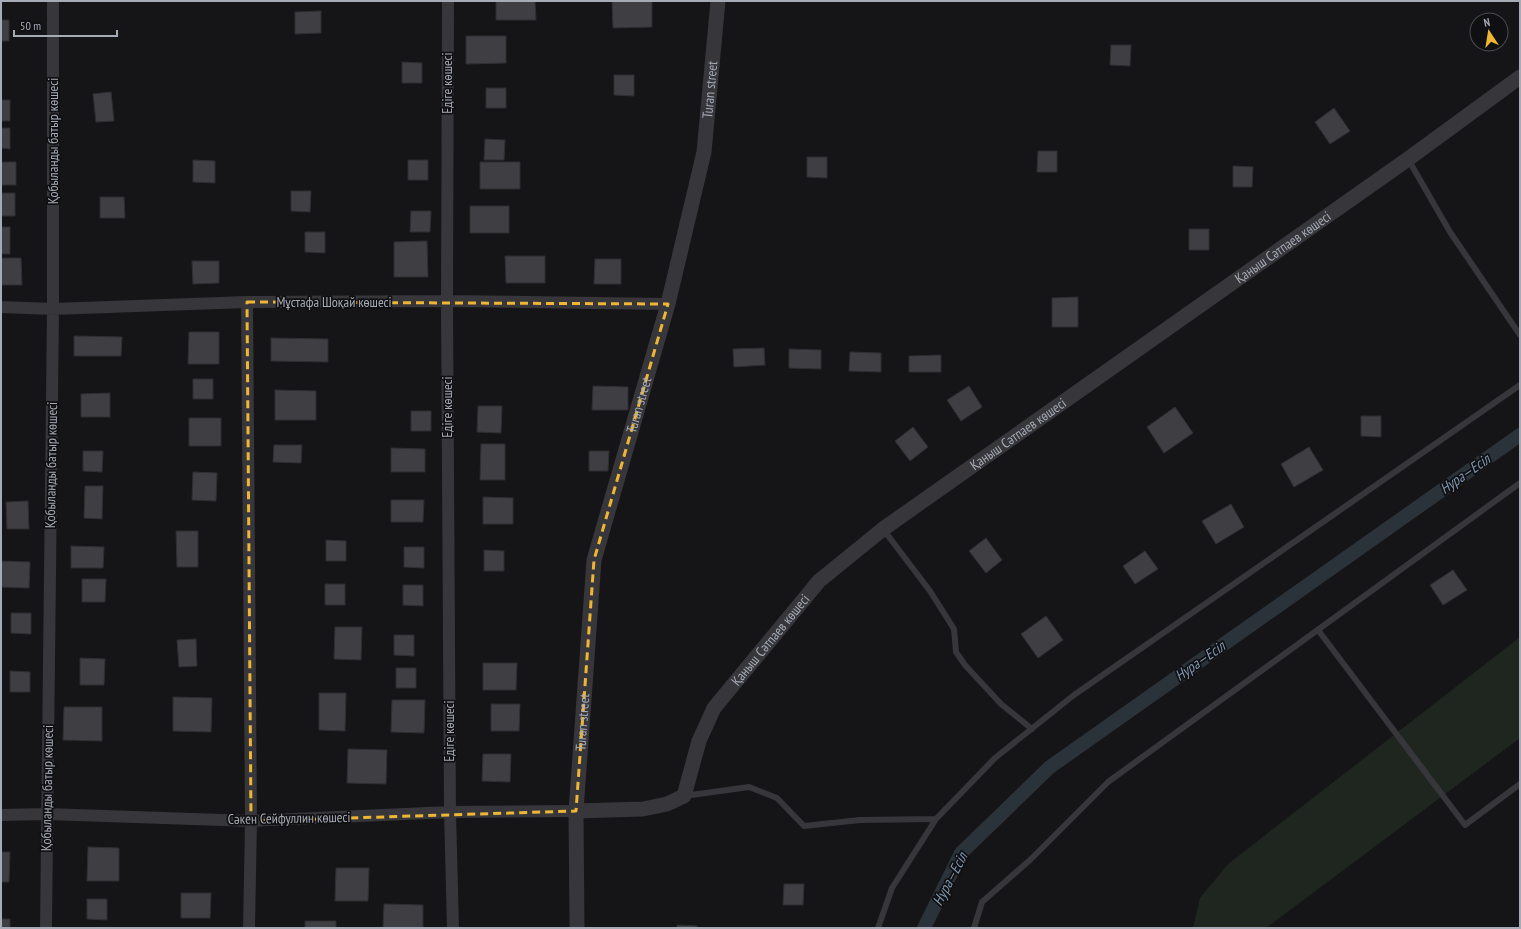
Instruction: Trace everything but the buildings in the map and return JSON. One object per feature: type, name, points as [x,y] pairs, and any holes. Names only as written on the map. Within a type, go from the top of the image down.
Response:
[{"type":"street","name":"Қобыланды батыр көшесі","points":[[46,928],[53,309],[53,1]]},
{"type":"street","name":"Едіге көшесі","points":[[448,1],[447,301],[450,812],[453,928]]},
{"type":"street","name":"Turan street","points":[[577,928],[576,811],[594,560],[668,304],[704,152],[718,1]]},
{"type":"street","name":"Қаныш Сәтпаев көшесі","points":[[684,796],[699,741],[714,708],[819,581],[884,529],[1408,159],[1520,77]]},
{"type":"street","name":"Мұстафа Шоқай көшесі","points":[[1,307],[53,309],[247,302],[447,301],[668,304]]},
{"type":"street","points":[[247,302],[251,820],[249,928]]},
{"type":"street","points":[[576,811],[643,809],[667,804],[684,796]]},
{"type":"street","name":"Сәкен Сейфуллин көшесі","points":[[1,815],[47,814],[251,820],[450,812],[576,811]]},
{"type":"lane","points":[[1408,159],[1450,232],[1520,335]]},
{"type":"lane","points":[[878,928],[892,888],[936,819],[995,758],[1081,690],[1520,385]]},
{"type":"lane","points":[[974,928],[982,902],[1030,860],[1108,782],[1520,483]]},
{"type":"lane","points":[[884,529],[930,591],[954,629],[956,652],[965,665],[1001,704],[1032,728]]},
{"type":"lane","points":[[1318,630],[1465,825],[1520,784]]},
{"type":"lane","points":[[684,796],[749,787],[777,798],[804,826],[860,820],[936,819]]},
{"type":"highlighted area","points":[[247,302],[668,304],[594,560],[576,811],[251,821]]},
{"type":"shaded area","points":[[1520,637],[1520,738],[1266,928],[1193,928],[1200,898],[1228,864]]},
{"type":"waterway","name":"Нура—Есіл","points":[[924,928],[961,853],[1050,767],[1520,435]]}]
